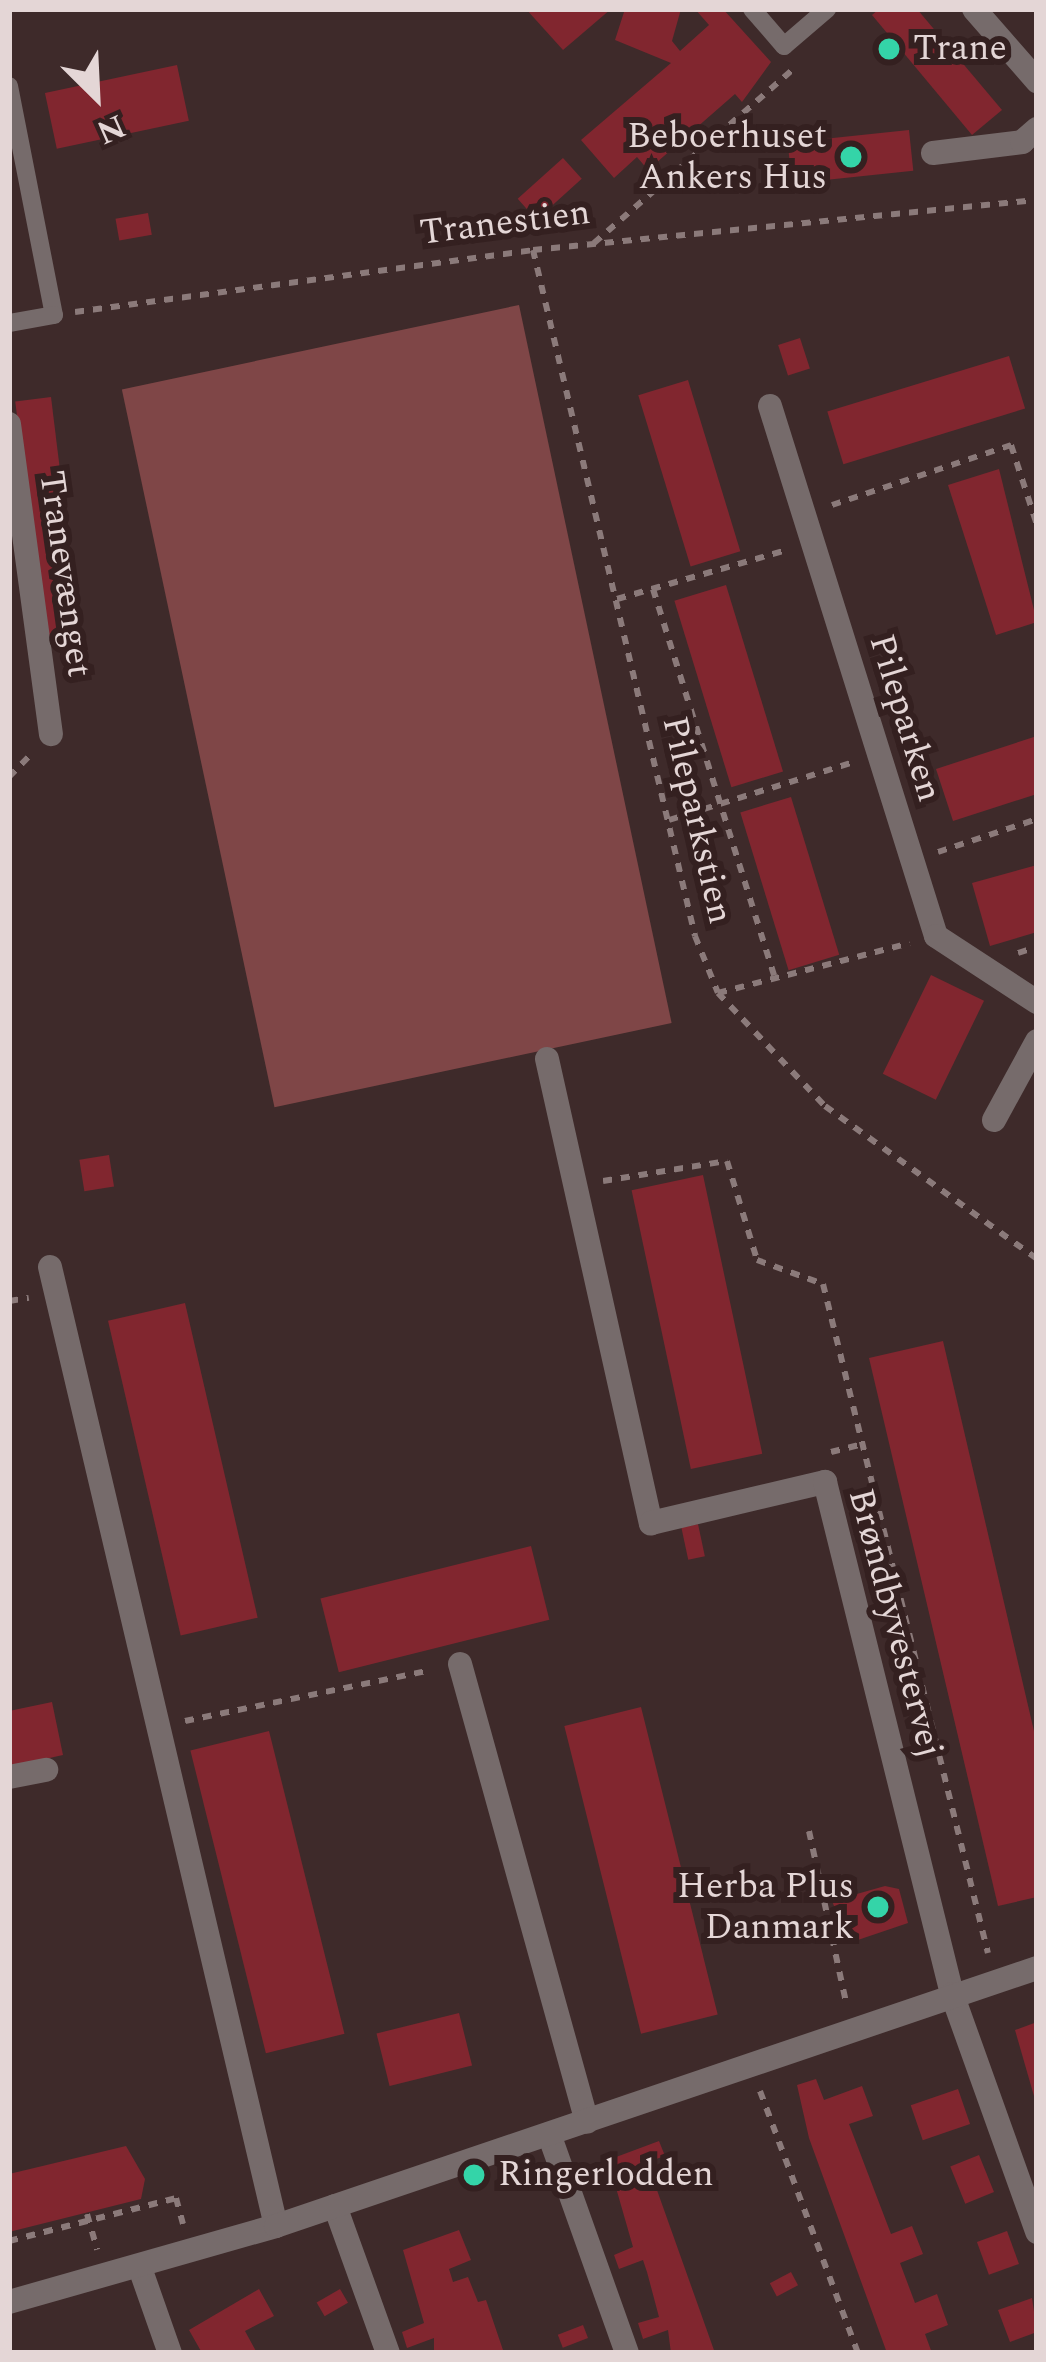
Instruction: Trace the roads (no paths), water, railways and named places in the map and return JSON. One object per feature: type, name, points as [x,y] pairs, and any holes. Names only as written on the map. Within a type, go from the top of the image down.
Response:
[{"type":"street","points":[[974,9],[1037,81]]},
{"type":"street","points":[[932,153],[1022,142],[1037,129]]},
{"type":"street","name":"Pileparken","points":[[770,406],[936,936],[1037,1002]]},
{"type":"street","name":"Tranevænget","points":[[9,424],[51,734]]},
{"type":"street","points":[[994,1120],[1037,1041]]},
{"type":"street","name":"Brøndbyvestervej","points":[[547,1059],[651,1523],[825,1482],[952,1994]]},
{"type":"street","points":[[50,1267],[276,2226]]},
{"type":"street","points":[[460,1664],[587,2122]]},
{"type":"street","points":[[9,1777],[46,1770]]},
{"type":"street","points":[[9,2302],[276,2226],[1037,1969]]},
{"type":"street","points":[[952,1994],[1037,2231]]},
{"type":"street","points":[[548,2134],[627,2353]]},
{"type":"street","points":[[335,2206],[388,2353]]},
{"type":"street","points":[[140,2267],[170,2353]]},
{"type":"lane","points":[[752,9],[784,46],[827,9]]},
{"type":"lane","points":[[9,86],[54,315],[9,323]]},
{"type":"place","name":"Trane","points":[[889,49]]},
{"type":"place","name":"Beboerhuset Ankers Hus","points":[[851,157]]},
{"type":"place","name":"Herba Plus Danmark","points":[[878,1907]]},
{"type":"place","name":"Ringerlodden","points":[[474,2175]]}]
